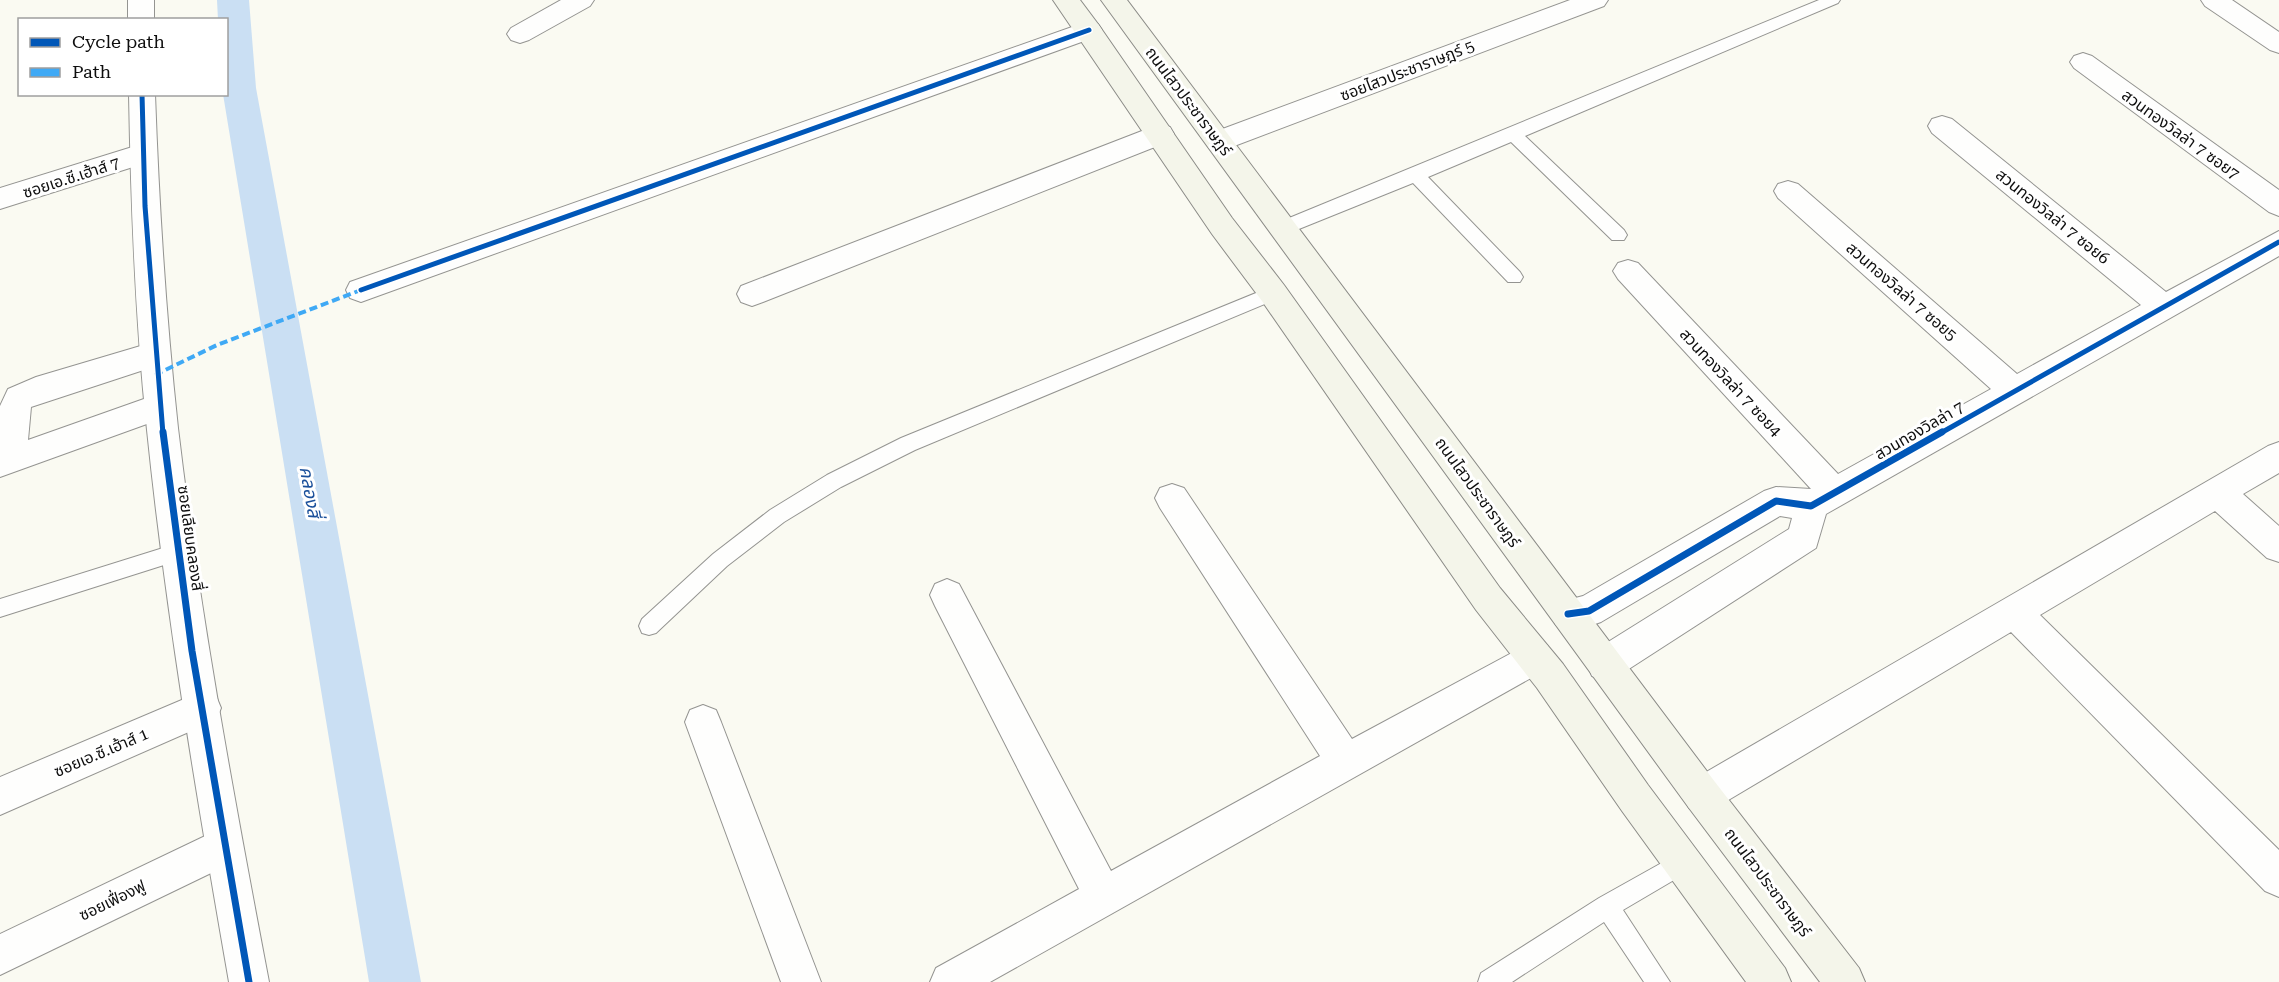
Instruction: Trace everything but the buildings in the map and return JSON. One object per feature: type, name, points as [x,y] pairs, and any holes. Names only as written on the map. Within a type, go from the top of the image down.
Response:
[{"type":"main road","points":[[1066,0],[1488,599],[1534,657],[1771,982]]},
{"type":"main road","name":"ถนนไสวประชาราษฎร์","points":[[1114,0],[1702,795],[1845,982]]},
{"type":"main road","points":[[1250,263],[1289,236]]},
{"type":"street","points":[[141,0],[141,18]]},
{"type":"street","points":[[520,34],[581,0]]},
{"type":"street","name":"ซอยไสวประชาราษฎร์ 5","points":[[1219,141],[1594,0]]},
{"type":"street","points":[[2214,0],[2279,44]]},
{"type":"street","points":[[361,290],[1089,30]]},
{"type":"street","name":"สวนทองวิลล่า 7 ซอย7","points":[[2083,62],[2279,205]]},
{"type":"street","name":"ซอยเลียบคลองสี่","points":[[142,96],[142,154],[158,407],[224,846],[249,982]]},
{"type":"street","name":"สวนทองวิลล่า 7 ซอย6","points":[[1942,126],[2164,307]]},
{"type":"street","points":[[752,294],[1160,134]]},
{"type":"street","name":"ซอยเอ.ซี.เฮ้าส์ 7","points":[[0,199],[142,154]]},
{"type":"street","name":"สวนทองวิลล่า 7 ซอย5","points":[[1788,191],[2016,390]]},
{"type":"street","name":"สวนทองวิลล่า 7","points":[[1823,499],[2279,242]]},
{"type":"street","name":"สวนทองวิลล่า 7 ซอย4","points":[[1628,271],[1823,499]]},
{"type":"street","points":[[5,461],[19,398],[36,390],[154,354]]},
{"type":"street","points":[[5,461],[158,407]]},
{"type":"street","points":[[1702,795],[2279,456]]},
{"type":"street","points":[[2218,493],[2279,547]]},
{"type":"street","points":[[1172,498],[1346,763]]},
{"type":"street","points":[[1568,614],[1589,611],[1776,501],[1823,499],[1804,538],[1605,664]]},
{"type":"street","points":[[946,595],[1104,897]]},
{"type":"street","points":[[2015,613],[2279,877]]},
{"type":"street","points":[[950,982],[1534,657]]},
{"type":"street","name":"ซอยเอ.ซี.เฮ้าส์ 1","points":[[0,796],[203,708]]},
{"type":"street","points":[[703,722],[801,982]]},
{"type":"street","name":"ซอยเฟื่องฟู","points":[[0,955],[224,846]]},
{"type":"lane","points":[[1289,236],[1416,175],[1833,0]]},
{"type":"lane","points":[[1513,134],[1618,235]]},
{"type":"lane","points":[[1416,175],[1514,277]]},
{"type":"lane","points":[[649,626],[720,560],[777,516],[834,481],[908,444],[1273,293]]},
{"type":"lane","points":[[0,608],[179,552]]},
{"type":"lane","points":[[1490,982],[1606,906],[1683,862]]},
{"type":"lane","points":[[1606,906],[1658,982]]},
{"type":"waterway","name":"คลองสี่","points":[[233,0],[239,88],[395,982]]},
{"type":"marked path","points":[[155,375],[217,345],[361,290]]},
{"type":"cycle path","points":[[361,290],[1089,30]]},
{"type":"cycle path","points":[[142,96],[145,206],[162,429],[192,651],[249,982]]},
{"type":"cycle path","points":[[1568,614],[1589,611],[1776,501],[1811,506],[2279,242]]}]
